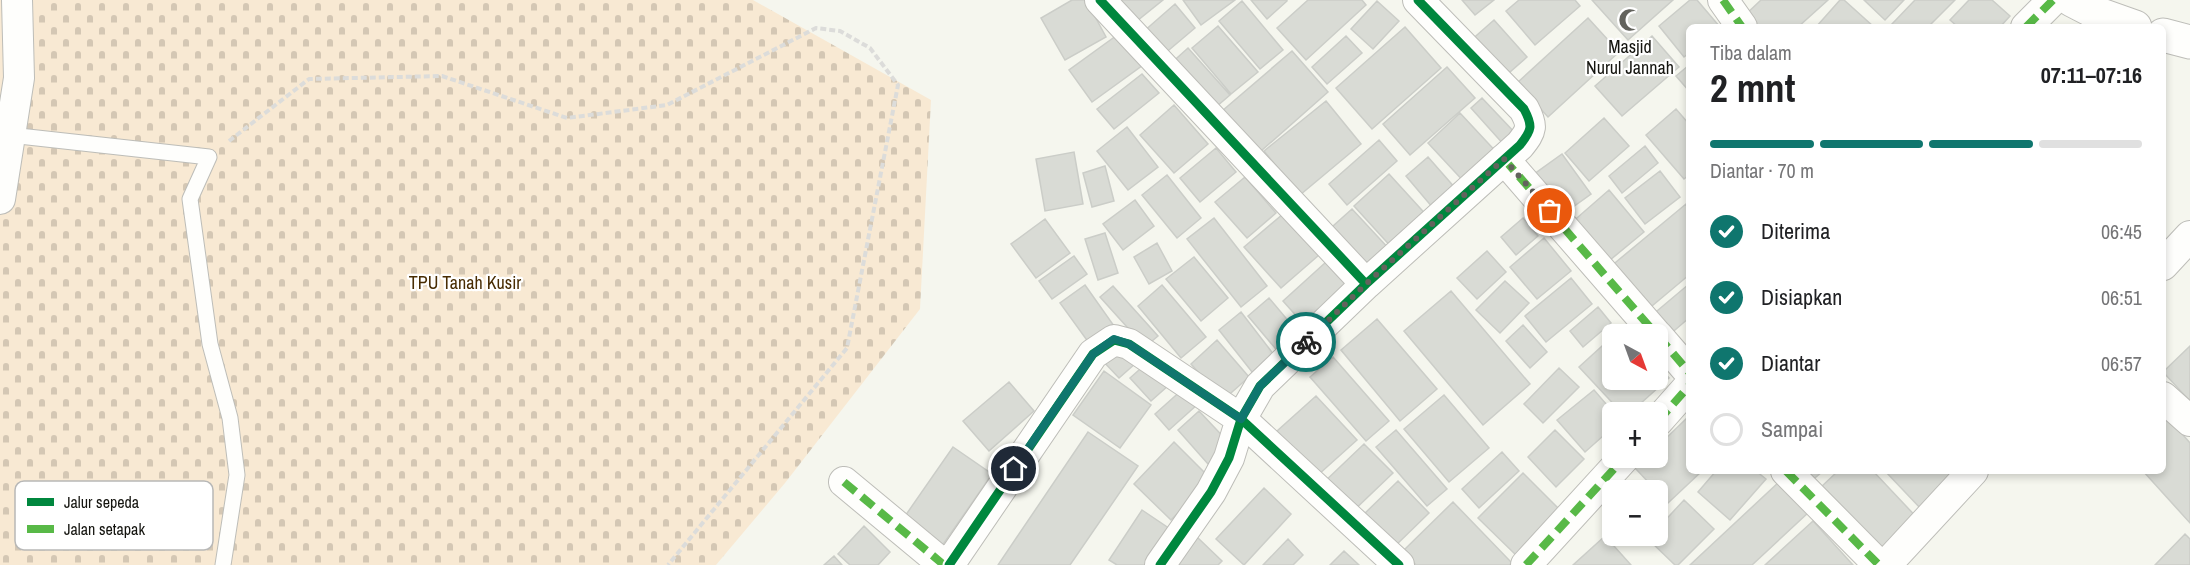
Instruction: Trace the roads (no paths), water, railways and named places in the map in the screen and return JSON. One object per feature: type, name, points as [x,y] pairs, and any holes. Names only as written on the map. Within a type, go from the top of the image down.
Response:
[{"type":"street","points":[[0,198],[19,78],[17,0]]},
{"type":"street","points":[[1100,0],[1366,284]]},
{"type":"street","points":[[1160,565],[1211,492],[1229,458],[1241,419],[1260,386],[1366,284],[1504,159],[1529,133],[1530,121],[1524,109],[1418,0]]},
{"type":"street","points":[[1723,0],[1740,24]]},
{"type":"street","points":[[2029,24],[2053,0]]},
{"type":"street","points":[[2072,0],[2101,15],[2126,24]]},
{"type":"street","points":[[2166,36],[2190,42]]},
{"type":"street","points":[[1504,159],[1647,324]]},
{"type":"street","points":[[2166,262],[2190,236]]},
{"type":"street","points":[[844,482],[947,565],[1093,354],[1114,339],[1129,344],[1241,419],[1399,565]]},
{"type":"street","points":[[1668,348],[1686,369]]},
{"type":"street","points":[[1668,410],[1686,389]]},
{"type":"street","points":[[2166,401],[2190,421]]},
{"type":"street","points":[[1526,565],[1615,468]]},
{"type":"street","points":[[1789,474],[1879,565]]},
{"type":"street","points":[[1886,565],[1970,474]]},
{"type":"lane","points":[[10,135],[209,157],[190,199],[210,344],[230,418],[237,475],[222,565]]},
{"type":"place","name":"Masjid Nurul Jannah","points":[[1630,20]]},
{"type":"park label","name":"TPU Tanah Kusir","points":[[465,282]]}]
